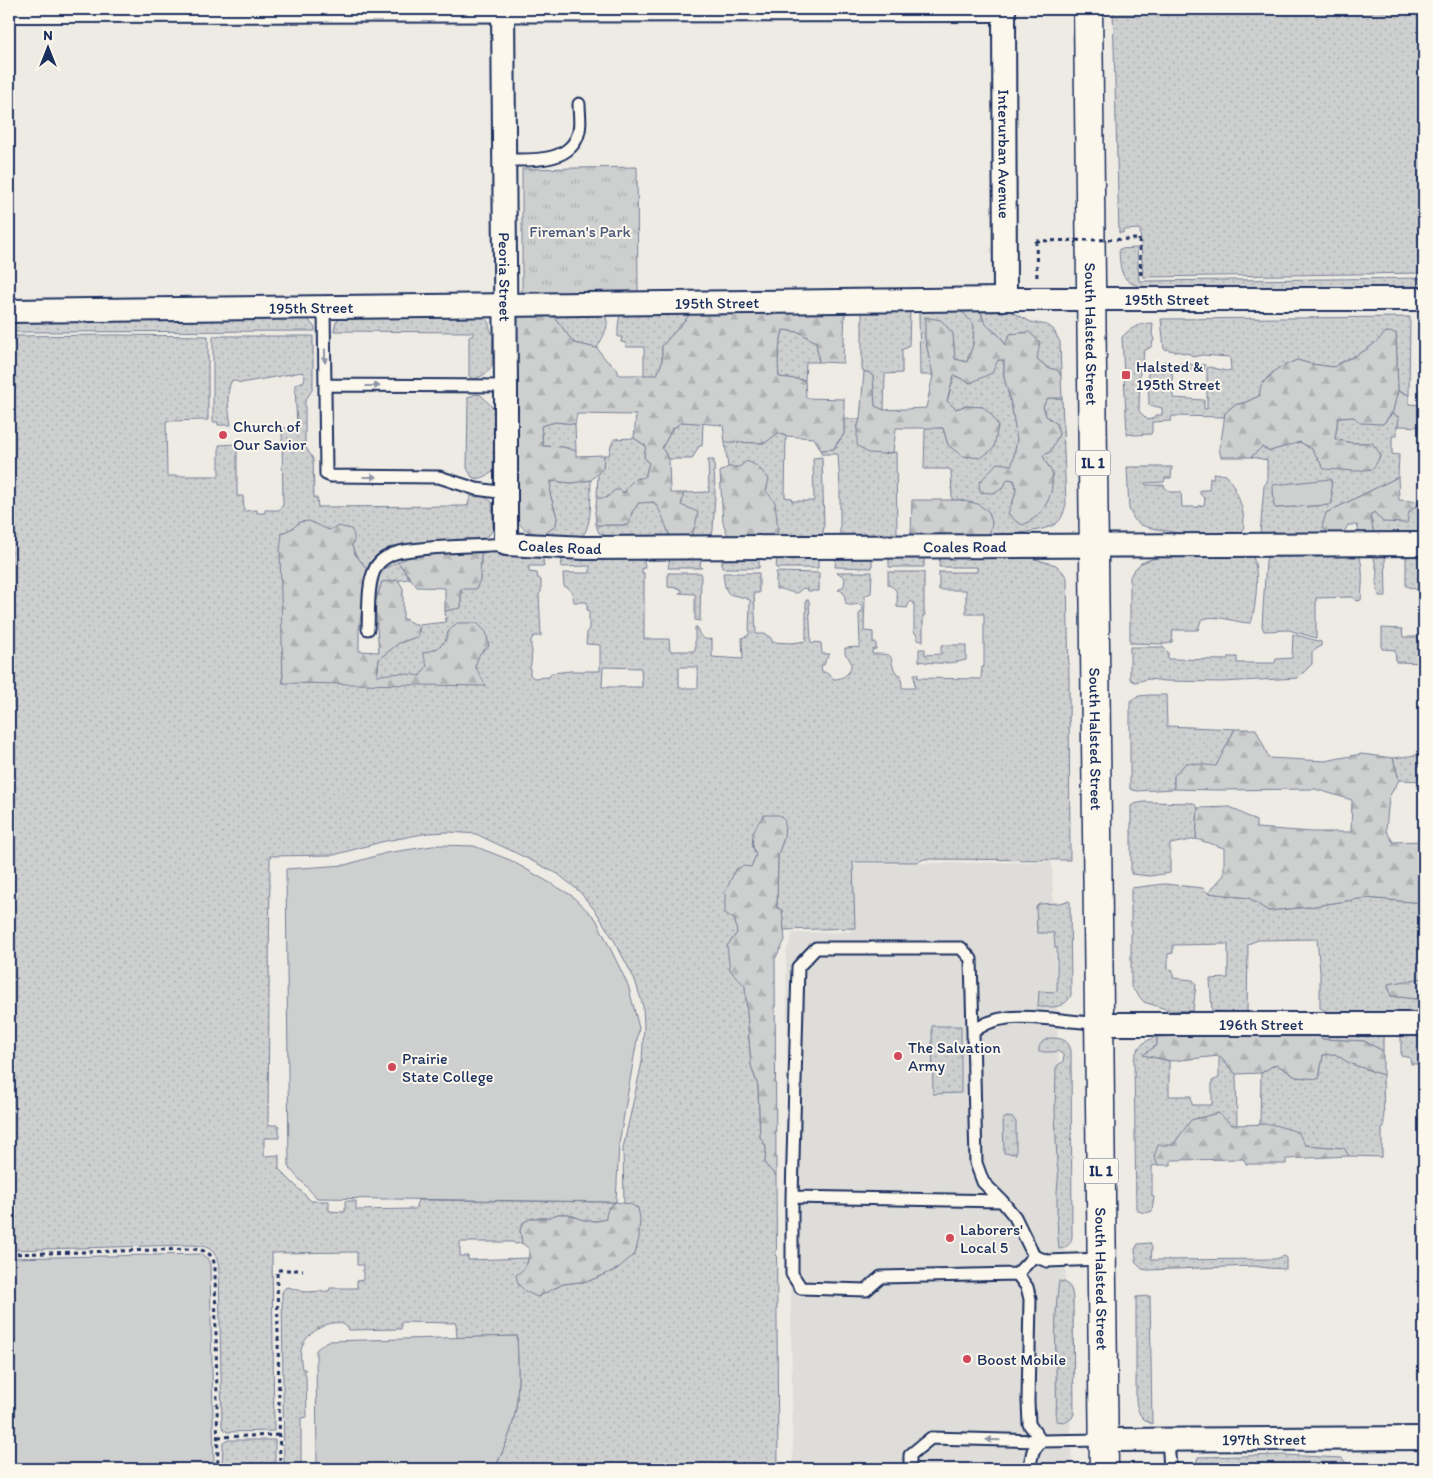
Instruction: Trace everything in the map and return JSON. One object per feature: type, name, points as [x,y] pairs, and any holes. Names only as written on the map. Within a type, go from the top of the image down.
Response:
[{"type":"main road","name":"South Halsted Street","points":[[1088,9],[1104,1469]]},
{"type":"street","points":[[9,10],[1004,10]]},
{"type":"street","name":"Peoria Street","points":[[503,10],[506,544]]},
{"type":"street","name":"Interurban Avenue","points":[[1004,10],[1005,299]]},
{"type":"street","name":"195th Street","points":[[9,311],[1005,299],[1424,299]]},
{"type":"street","name":"Coales Road","points":[[506,544],[584,548],[1424,544]]},
{"type":"street","name":"196th Street","points":[[1099,1024],[1424,1024]]},
{"type":"street","name":"197th Street","points":[[1104,1440],[1424,1438]]},
{"type":"lane","points":[[504,160],[542,160],[559,155],[572,147],[580,124],[579,104]]},
{"type":"lane","points":[[324,307],[326,474],[331,476],[439,477],[476,489],[506,493]]},
{"type":"lane","points":[[325,385],[506,386]]},
{"type":"lane","points":[[368,629],[371,581],[375,569],[381,561],[398,553],[415,550],[506,544]]},
{"type":"lane","points":[[1034,1256],[1017,1274],[880,1277],[866,1290],[801,1288],[792,1274],[792,1197],[798,967],[816,948],[961,948],[971,959],[976,1163],[983,1182],[1015,1217],[1034,1256],[1046,1261],[1102,1259]]},
{"type":"lane","points":[[973,1032],[991,1021],[1018,1016],[1099,1024]]},
{"type":"lane","points":[[792,1197],[1002,1201]]},
{"type":"lane","points":[[1017,1274],[1027,1287],[1030,1299],[1029,1424],[1041,1441]]},
{"type":"lane","points":[[910,1469],[910,1455],[931,1438],[1041,1441],[1104,1440]]},
{"type":"lane","points":[[1168,1440],[1170,1469]]},
{"type":"lane","points":[[1029,1469],[1033,1451],[1041,1441]]},
{"type":"path","points":[[1037,280],[1036,241],[1139,239],[1141,279]]},
{"type":"path","points":[[9,1254],[192,1249],[208,1252],[214,1261],[215,1267],[218,1469]]},
{"type":"path","points":[[280,1469],[277,1270],[303,1270]]},
{"type":"path","points":[[218,1437],[279,1436]]},
{"type":"shaded area","points":[[1052,862],[1072,1469],[793,1469],[786,952],[793,933],[850,932],[851,864]]},
{"type":"green space","points":[[1113,9],[1424,9],[1424,273],[1143,277],[1140,229],[1123,230],[1123,233],[1119,233]]},
{"type":"green space","name":"Fireman's Park","points":[[637,167],[638,293],[522,294],[522,169]]},
{"type":"green space","points":[[1137,248],[1139,281],[1424,278],[1424,286],[1155,289],[1136,285],[1126,279],[1123,274],[1119,249]]},
{"type":"green space","points":[[862,310],[908,311],[910,314],[909,345],[907,348],[902,349],[902,373],[885,374],[884,410],[875,406],[873,376],[862,369]]},
{"type":"green space","points":[[921,310],[961,310],[974,324],[973,345],[967,362],[955,359],[953,334],[926,317],[925,338],[933,375],[920,375],[919,313]]},
{"type":"green space","points":[[961,310],[980,311],[985,323],[1001,337],[1005,345],[1010,334],[1029,332],[1040,342],[1037,359],[1048,368],[1058,370],[1061,376],[1062,398],[1048,398],[1043,406],[1046,416],[1056,423],[1059,434],[1050,452],[1043,455],[1052,474],[1051,491],[1047,503],[1039,514],[1023,525],[1008,514],[1016,493],[1014,480],[1008,479],[997,492],[980,492],[979,483],[997,463],[1012,465],[1017,440],[1012,408],[1004,377],[1004,360],[998,360],[992,373],[970,383],[954,375],[947,401],[956,409],[965,406],[983,407],[991,414],[998,425],[994,448],[981,458],[962,456],[948,445],[943,428],[896,428],[893,452],[883,454],[868,453],[857,445],[857,429],[860,419],[864,372],[868,372],[873,376],[875,406],[884,410],[926,408],[933,375],[925,338],[925,317],[941,320],[953,334],[955,359],[967,362],[973,345],[974,325]]},
{"type":"green space","points":[[1007,310],[1031,322],[1047,325],[1053,329],[1060,342],[1061,376],[1058,370],[1048,368],[1037,359],[1005,346],[999,335],[985,323],[980,311],[1004,312]]},
{"type":"green space","points":[[693,311],[662,346],[662,362],[657,375],[644,376],[644,347],[626,347],[626,343],[621,342],[622,337],[618,337],[620,313]]},
{"type":"green space","points":[[693,311],[845,311],[843,363],[819,362],[816,342],[799,332],[783,330],[778,365],[779,377],[805,380],[806,398],[844,399],[844,434],[834,449],[821,450],[814,438],[786,436],[778,433],[765,443],[725,442],[723,425],[682,422],[672,429],[662,448],[669,459],[670,493],[684,493],[681,505],[698,512],[690,539],[671,539],[662,515],[654,502],[639,503],[632,512],[629,525],[596,525],[597,498],[606,498],[615,490],[621,490],[623,493],[626,491],[626,488],[635,479],[645,477],[649,463],[644,457],[646,446],[634,438],[636,415],[577,414],[575,424],[555,422],[541,426],[543,446],[563,447],[576,451],[576,456],[604,455],[603,468],[591,480],[572,483],[551,481],[550,494],[557,517],[556,525],[544,535],[523,528],[510,509],[513,316],[552,314],[574,343],[597,348],[606,360],[617,369],[619,375],[657,375],[662,362],[662,346]]},
{"type":"green space","points":[[603,313],[606,317],[607,326],[597,348],[574,343],[552,314]]},
{"type":"green space","points":[[478,316],[487,321],[493,335],[492,367],[489,371],[473,379],[469,376],[469,336],[473,336],[473,332],[334,331],[336,322],[340,319]]},
{"type":"green space","points":[[1410,317],[1409,395],[1398,391],[1396,334],[1386,332],[1367,349],[1334,367],[1297,360],[1284,366],[1268,377],[1261,388],[1259,396],[1244,403],[1234,405],[1225,413],[1224,417],[1172,416],[1171,421],[1152,422],[1151,434],[1127,434],[1122,337],[1136,327],[1153,323],[1152,335],[1154,339],[1151,347],[1144,351],[1140,367],[1139,411],[1148,420],[1154,418],[1155,415],[1162,415],[1162,408],[1149,405],[1148,368],[1162,369],[1164,361],[1205,365],[1204,371],[1172,370],[1173,398],[1204,400],[1204,409],[1207,409],[1207,368],[1231,370],[1230,357],[1202,355],[1193,357],[1190,354],[1164,349],[1161,319]]},
{"type":"green space","points":[[9,318],[307,318],[315,328],[315,331],[9,332]]},
{"type":"green space","points":[[783,330],[799,332],[816,342],[819,362],[806,362],[805,380],[779,377],[779,353]]},
{"type":"green space","points":[[1386,332],[1396,333],[1398,391],[1393,411],[1383,424],[1360,423],[1354,417],[1338,418],[1335,439],[1352,443],[1372,443],[1381,455],[1373,469],[1356,471],[1324,469],[1312,449],[1300,442],[1270,451],[1262,447],[1251,457],[1221,457],[1219,448],[1225,413],[1234,405],[1244,403],[1259,396],[1261,385],[1277,369],[1297,360],[1334,367],[1367,349]]},
{"type":"green space","name":"Prairie State College","points":[[9,336],[208,336],[208,420],[166,421],[167,476],[219,476],[219,445],[237,444],[237,496],[243,496],[244,511],[257,510],[257,513],[265,513],[265,510],[279,510],[283,505],[282,428],[297,428],[295,385],[304,381],[305,377],[302,372],[241,383],[232,380],[228,396],[231,425],[218,425],[218,422],[213,422],[213,336],[313,336],[313,385],[305,401],[305,446],[313,459],[314,498],[317,498],[318,507],[466,506],[470,497],[476,495],[492,502],[493,529],[490,534],[482,539],[396,546],[379,554],[370,562],[367,569],[355,554],[352,546],[329,530],[300,522],[282,533],[283,683],[378,670],[379,659],[399,643],[419,636],[419,625],[446,622],[445,611],[461,607],[461,589],[480,580],[481,553],[542,554],[544,566],[529,566],[529,572],[537,573],[538,578],[541,580],[541,592],[539,594],[541,636],[534,636],[531,640],[530,675],[534,678],[549,677],[551,673],[600,671],[600,645],[586,644],[589,628],[587,602],[574,602],[571,592],[564,586],[563,573],[590,573],[590,566],[561,567],[563,554],[640,554],[645,568],[642,568],[642,573],[644,573],[644,639],[669,639],[670,651],[695,651],[695,627],[697,627],[702,637],[712,639],[712,657],[743,659],[742,638],[749,635],[750,600],[727,592],[723,573],[759,573],[759,593],[754,593],[756,634],[765,634],[771,638],[772,642],[792,643],[806,641],[806,600],[809,600],[811,643],[821,643],[822,654],[830,654],[824,665],[821,665],[822,672],[825,672],[834,679],[843,677],[850,671],[851,663],[845,654],[845,648],[860,647],[859,614],[863,610],[861,605],[846,604],[844,593],[838,590],[844,586],[845,578],[837,572],[872,572],[871,593],[865,596],[864,631],[873,632],[873,642],[876,643],[876,649],[872,650],[872,654],[891,657],[897,674],[901,675],[902,688],[915,688],[914,674],[918,674],[918,678],[981,679],[982,667],[984,667],[984,614],[966,614],[966,590],[939,590],[939,572],[977,572],[977,567],[939,567],[940,552],[1017,554],[1056,565],[1063,572],[1067,578],[1070,860],[924,859],[918,862],[853,862],[855,928],[784,930],[782,910],[777,908],[778,854],[784,838],[752,845],[756,855],[735,920],[737,933],[727,946],[745,985],[751,1065],[758,1086],[760,1137],[766,1147],[765,1164],[776,1176],[778,1469],[494,1469],[508,1439],[515,1415],[518,1381],[517,1336],[457,1338],[456,1323],[401,1322],[401,1329],[349,1330],[344,1325],[332,1323],[324,1325],[306,1339],[301,1353],[302,1369],[305,1369],[306,1376],[307,1417],[301,1418],[301,1469],[284,1469],[282,1292],[288,1287],[304,1292],[329,1291],[330,1288],[357,1288],[357,1281],[363,1280],[363,1265],[357,1265],[357,1252],[272,1253],[274,1431],[227,1432],[222,1427],[219,1270],[218,1262],[212,1251],[197,1245],[9,1250]],"holes":[[[603,667],[641,668],[642,687],[602,687]],[[679,667],[698,667],[698,688],[679,688]],[[428,833],[476,834],[558,874],[579,891],[597,913],[635,980],[643,1006],[642,1062],[623,1148],[624,1203],[617,1269],[589,1281],[563,1284],[537,1297],[524,1270],[529,1258],[468,1260],[468,1256],[460,1256],[460,1242],[522,1243],[520,1230],[524,1222],[532,1218],[547,1218],[558,1214],[568,1214],[583,1220],[596,1221],[607,1219],[609,1207],[616,1202],[418,1200],[415,1209],[356,1210],[356,1201],[345,1201],[345,1212],[329,1211],[329,1201],[311,1201],[279,1169],[279,1155],[264,1156],[264,1138],[279,1138],[279,1125],[268,1125],[270,856],[334,855],[381,842]]]},
{"type":"green space","points":[[998,360],[1004,360],[1004,377],[1012,408],[1017,440],[1012,465],[1001,490],[1008,479],[1014,480],[1016,492],[1011,503],[1017,522],[1023,524],[1030,522],[1045,507],[1052,474],[1043,455],[1050,452],[1059,434],[1056,423],[1046,416],[1043,406],[1048,398],[1062,398],[1066,504],[1061,518],[1052,526],[1044,529],[989,536],[960,500],[952,500],[951,470],[924,469],[925,431],[926,427],[943,428],[948,445],[998,425],[983,407],[965,406],[956,409],[947,402],[954,375],[971,383]]},
{"type":"green space","points":[[1398,391],[1409,395],[1409,404],[1424,405],[1424,427],[1398,426],[1399,417],[1391,414]]},
{"type":"green space","points":[[476,394],[481,395],[494,409],[493,472],[482,478],[472,477],[467,468],[468,397]]},
{"type":"green space","points":[[1393,413],[1400,417],[1397,426],[1397,436],[1392,436],[1392,454],[1399,455],[1398,477],[1326,513],[1329,534],[1260,535],[1264,486],[1267,482],[1267,460],[1251,457],[1262,447],[1270,451],[1300,442],[1312,449],[1324,469],[1371,443],[1352,443],[1335,439],[1338,418],[1354,417],[1383,424]],"holes":[[[1331,479],[1332,503],[1329,505],[1276,508]]]},
{"type":"green space","points":[[844,419],[860,419],[857,429],[883,454],[896,452],[897,535],[840,536],[838,454],[821,454],[821,450],[834,449],[844,434]]},
{"type":"green space","points":[[555,422],[575,424],[576,451],[563,447],[543,446],[541,426]]},
{"type":"green space","points":[[682,422],[703,423],[702,446],[699,446],[692,459],[669,459],[662,448],[672,429]]},
{"type":"green space","points":[[778,433],[786,436],[785,497],[791,498],[792,501],[814,501],[813,458],[822,457],[824,526],[823,533],[818,536],[776,538],[739,468],[728,467],[725,442],[765,443]]},
{"type":"green space","points":[[634,438],[646,446],[644,457],[649,463],[645,477],[626,491],[606,499],[597,498],[598,473],[603,468],[604,455],[609,455],[614,439]]},
{"type":"green space","points":[[708,460],[714,460],[713,530],[712,534],[707,538],[690,539],[680,505],[684,493],[709,492]]},
{"type":"green space","points":[[747,461],[757,466],[769,479],[766,491],[775,502],[778,530],[776,538],[729,538],[723,523],[720,472],[728,467],[739,467]]},
{"type":"green space","points":[[1127,467],[1172,467],[1171,478],[1165,478],[1164,482],[1145,483],[1146,485],[1164,485],[1171,492],[1181,492],[1182,507],[1199,507],[1204,505],[1205,499],[1200,494],[1200,490],[1209,490],[1210,478],[1214,478],[1213,473],[1226,475],[1234,487],[1241,504],[1244,521],[1241,534],[1190,535],[1141,525],[1134,519],[1129,509]]},
{"type":"green space","points":[[1398,477],[1399,500],[1421,502],[1409,512],[1407,523],[1383,522],[1374,512],[1370,515],[1374,534],[1360,535],[1357,525],[1348,525],[1343,534],[1329,534],[1322,527],[1326,513]]},
{"type":"green space","points":[[1331,479],[1332,503],[1329,505],[1274,507],[1273,485]]},
{"type":"green space","points":[[591,480],[590,516],[583,536],[558,537],[544,535],[556,525],[557,517],[550,494],[551,481],[572,483]]},
{"type":"green space","points":[[912,500],[960,500],[978,504],[989,512],[992,523],[989,536],[911,536]]},
{"type":"green space","points":[[639,502],[654,502],[662,515],[671,539],[608,537],[599,533],[596,525],[628,525],[632,512]]},
{"type":"green space","points":[[1421,502],[1424,502],[1424,534],[1374,534],[1370,515],[1375,512],[1409,512]]},
{"type":"green space","points":[[309,521],[329,530],[338,526],[351,529],[354,535],[352,546],[355,554],[367,569],[359,630],[359,651],[379,652],[375,603],[382,582],[398,580],[403,588],[403,618],[419,625],[419,636],[399,643],[379,659],[377,676],[399,673],[420,676],[427,666],[423,653],[436,649],[445,642],[448,632],[457,623],[477,623],[486,632],[489,646],[480,653],[475,666],[486,686],[283,683],[280,551],[282,533],[300,522]]},
{"type":"green space","points":[[1424,549],[1424,590],[1418,590],[1406,586],[1406,554]]},
{"type":"green space","points":[[433,552],[481,553],[480,580],[476,589],[461,589],[461,608],[445,611],[445,588],[417,587],[398,562],[410,557]]},
{"type":"green space","points":[[924,552],[924,567],[889,567],[889,557]]},
{"type":"green space","points":[[1250,552],[1256,566],[1256,597],[1251,623],[1207,618],[1201,620],[1198,630],[1173,630],[1172,642],[1166,644],[1130,643],[1130,577],[1141,563],[1181,554]]},
{"type":"green space","points":[[1385,552],[1386,596],[1379,596],[1373,553]]},
{"type":"green space","points":[[702,553],[700,566],[702,568],[668,568],[670,558]]},
{"type":"green space","points":[[722,553],[759,558],[759,568],[722,568]]},
{"type":"green space","points":[[1268,554],[1359,555],[1362,571],[1361,600],[1356,601],[1353,597],[1316,598],[1316,638],[1289,630],[1264,631],[1262,626]]},
{"type":"green space","points":[[818,555],[818,568],[776,568],[777,557]]},
{"type":"green space","points":[[872,557],[872,568],[835,567],[836,558]]},
{"type":"green space","points":[[398,562],[410,579],[382,582],[375,603],[378,571]]},
{"type":"green space","points":[[776,572],[819,573],[819,591],[808,591],[803,588],[797,593],[776,589]]},
{"type":"green space","points":[[888,572],[924,572],[925,615],[923,615],[923,641],[917,640],[917,635],[914,632],[914,603],[910,601],[907,608],[897,607],[896,591],[892,586],[888,585]]},
{"type":"green space","points":[[668,573],[701,573],[700,621],[695,620],[695,594],[679,593],[682,590],[668,587]]},
{"type":"green space","points":[[1382,628],[1402,629],[1403,637],[1423,637],[1424,629],[1424,663],[1396,662],[1395,650],[1382,649]]},
{"type":"green space","points":[[1293,634],[1321,642],[1321,646],[1312,652],[1312,664],[1298,678],[1222,682],[1149,679],[1135,682],[1130,679],[1130,647],[1163,647],[1168,652],[1168,659],[1227,660],[1228,657],[1237,657],[1237,663],[1275,663],[1276,659],[1292,658]]},
{"type":"green space","points":[[942,645],[966,645],[966,660],[942,663],[919,661],[919,649],[925,649],[925,655],[941,654]]},
{"type":"green space","points":[[1166,695],[1167,726],[1235,729],[1216,767],[1186,763],[1174,776],[1174,789],[1137,791],[1130,789],[1130,701],[1139,696]]},
{"type":"green space","points":[[1235,729],[1256,729],[1269,758],[1325,761],[1361,754],[1393,758],[1399,780],[1389,797],[1386,830],[1393,842],[1424,841],[1424,903],[1365,898],[1268,911],[1249,898],[1208,893],[1224,875],[1224,848],[1196,839],[1198,808],[1230,807],[1256,821],[1256,828],[1313,832],[1351,832],[1352,800],[1315,789],[1174,789],[1174,776],[1186,763],[1216,766]]},
{"type":"green space","points":[[1424,754],[1424,781],[1399,780],[1393,758]]},
{"type":"green space","points":[[1144,802],[1194,803],[1198,808],[1196,839],[1170,844],[1170,873],[1150,876],[1131,874],[1131,806]]},
{"type":"green space","points":[[764,815],[779,815],[785,821],[784,838],[778,854],[777,908],[782,910],[785,940],[775,959],[776,1176],[765,1164],[766,1147],[760,1137],[758,1086],[751,1065],[745,986],[730,970],[727,946],[737,933],[735,920],[725,913],[725,893],[735,870],[743,866],[751,867],[756,855],[753,834]]},
{"type":"green space","points":[[439,845],[474,846],[510,860],[571,895],[596,919],[628,985],[639,1028],[619,1144],[616,1202],[317,1198],[289,1168],[286,869],[345,865],[386,853]]},
{"type":"green space","points":[[1164,884],[1203,888],[1208,893],[1249,898],[1268,911],[1365,898],[1424,903],[1424,978],[1388,985],[1391,996],[1424,1000],[1424,1013],[1330,1013],[1320,1008],[1320,971],[1317,939],[1258,940],[1248,944],[1247,1012],[1212,1011],[1210,979],[1228,978],[1228,944],[1173,945],[1173,953],[1168,954],[1168,969],[1173,970],[1173,978],[1193,980],[1196,984],[1193,1011],[1169,1010],[1144,1002],[1131,987],[1131,888]]},
{"type":"green space","points":[[1070,902],[1071,995],[1061,1005],[1038,1007],[1039,991],[1055,992],[1057,990],[1057,948],[1055,948],[1054,933],[1037,932],[1036,907],[1039,904]]},
{"type":"green space","points":[[1424,978],[1424,1000],[1391,996],[1388,984]]},
{"type":"green space","points":[[932,1026],[961,1026],[961,1093],[933,1094]]},
{"type":"green space","points":[[1383,1030],[1383,1051],[1364,1041],[1322,1039],[1310,1031]]},
{"type":"green space","points":[[1401,1030],[1424,1031],[1424,1064],[1411,1064],[1410,1058],[1401,1056]]},
{"type":"green space","points":[[1310,1031],[1322,1039],[1364,1041],[1383,1051],[1383,1075],[1349,1063],[1335,1054],[1323,1055],[1319,1079],[1296,1077],[1276,1064],[1261,1073],[1236,1074],[1219,1056],[1171,1061],[1143,1055],[1157,1045],[1157,1037]]},
{"type":"green space","points":[[1157,1037],[1157,1045],[1144,1055],[1169,1061],[1169,1096],[1191,1096],[1192,1105],[1212,1105],[1212,1081],[1219,1078],[1219,1056],[1236,1074],[1237,1125],[1232,1125],[1218,1113],[1192,1120],[1173,1145],[1154,1157],[1158,1165],[1152,1166],[1152,1196],[1154,1197],[1152,1211],[1144,1213],[1136,1209],[1134,1060],[1137,1051],[1142,1045]]},
{"type":"green space","points":[[1050,1038],[1061,1039],[1066,1042],[1071,1051],[1072,1237],[1068,1245],[1059,1249],[1055,1111],[1056,1068],[1063,1061],[1064,1056],[1058,1051],[1039,1052],[1039,1047],[1042,1043]]},
{"type":"green space","points":[[1335,1054],[1349,1063],[1383,1075],[1384,1128],[1382,1128],[1382,1157],[1349,1156],[1343,1148],[1305,1145],[1260,1124],[1261,1073],[1276,1064],[1296,1077],[1319,1078],[1323,1055]]},
{"type":"green space","points":[[1218,1113],[1232,1125],[1271,1124],[1298,1132],[1305,1145],[1344,1148],[1349,1156],[1286,1159],[1286,1164],[1246,1164],[1244,1159],[1171,1160],[1171,1165],[1158,1165],[1154,1157],[1158,1145],[1173,1145],[1191,1120]]},
{"type":"green space","points":[[1007,1117],[1013,1118],[1016,1122],[1016,1154],[1004,1153],[1003,1119]]},
{"type":"green space","points":[[616,1202],[630,1204],[638,1208],[640,1218],[639,1238],[635,1254],[617,1269],[589,1281],[563,1284],[537,1297],[525,1291],[518,1284],[516,1275],[523,1270],[529,1258],[529,1249],[522,1243],[520,1230],[524,1222],[532,1218],[547,1218],[558,1214],[568,1214],[583,1220],[596,1221],[606,1219],[608,1209]]},
{"type":"green space","points":[[1150,1243],[1152,1248],[1151,1259],[1155,1260],[1275,1259],[1285,1256],[1286,1269],[1253,1266],[1142,1269],[1136,1263],[1135,1249],[1138,1244]]},
{"type":"green space","points":[[201,1254],[208,1259],[210,1265],[214,1469],[9,1469],[9,1258]]},
{"type":"green space","points":[[1059,1281],[1066,1283],[1070,1287],[1073,1299],[1074,1414],[1066,1422],[1056,1421],[1056,1316]]},
{"type":"green space","points":[[1150,1296],[1152,1424],[1140,1414],[1136,1399],[1136,1297]]},
{"type":"green space","points":[[517,1336],[518,1380],[515,1415],[508,1439],[494,1469],[317,1469],[316,1350],[327,1341]]},
{"type":"green space","points":[[228,1440],[275,1440],[275,1469],[222,1469],[223,1443]]},
{"type":"green space","points":[[1284,1455],[1342,1458],[1346,1463],[1347,1469],[1196,1469],[1195,1467],[1198,1457]]},
{"type":"place","name":"Halsted & 195th Street","points":[[1126,375]]},
{"type":"place","name":"Church of Our Savior","points":[[223,435]]},
{"type":"place","name":"The Salvation Army","points":[[898,1056]]},
{"type":"place","name":"Prairie State College","points":[[392,1067]]},
{"type":"place","name":"Laborers' Local 5","points":[[950,1238]]},
{"type":"place","name":"Boost Mobile","points":[[967,1359]]}]
